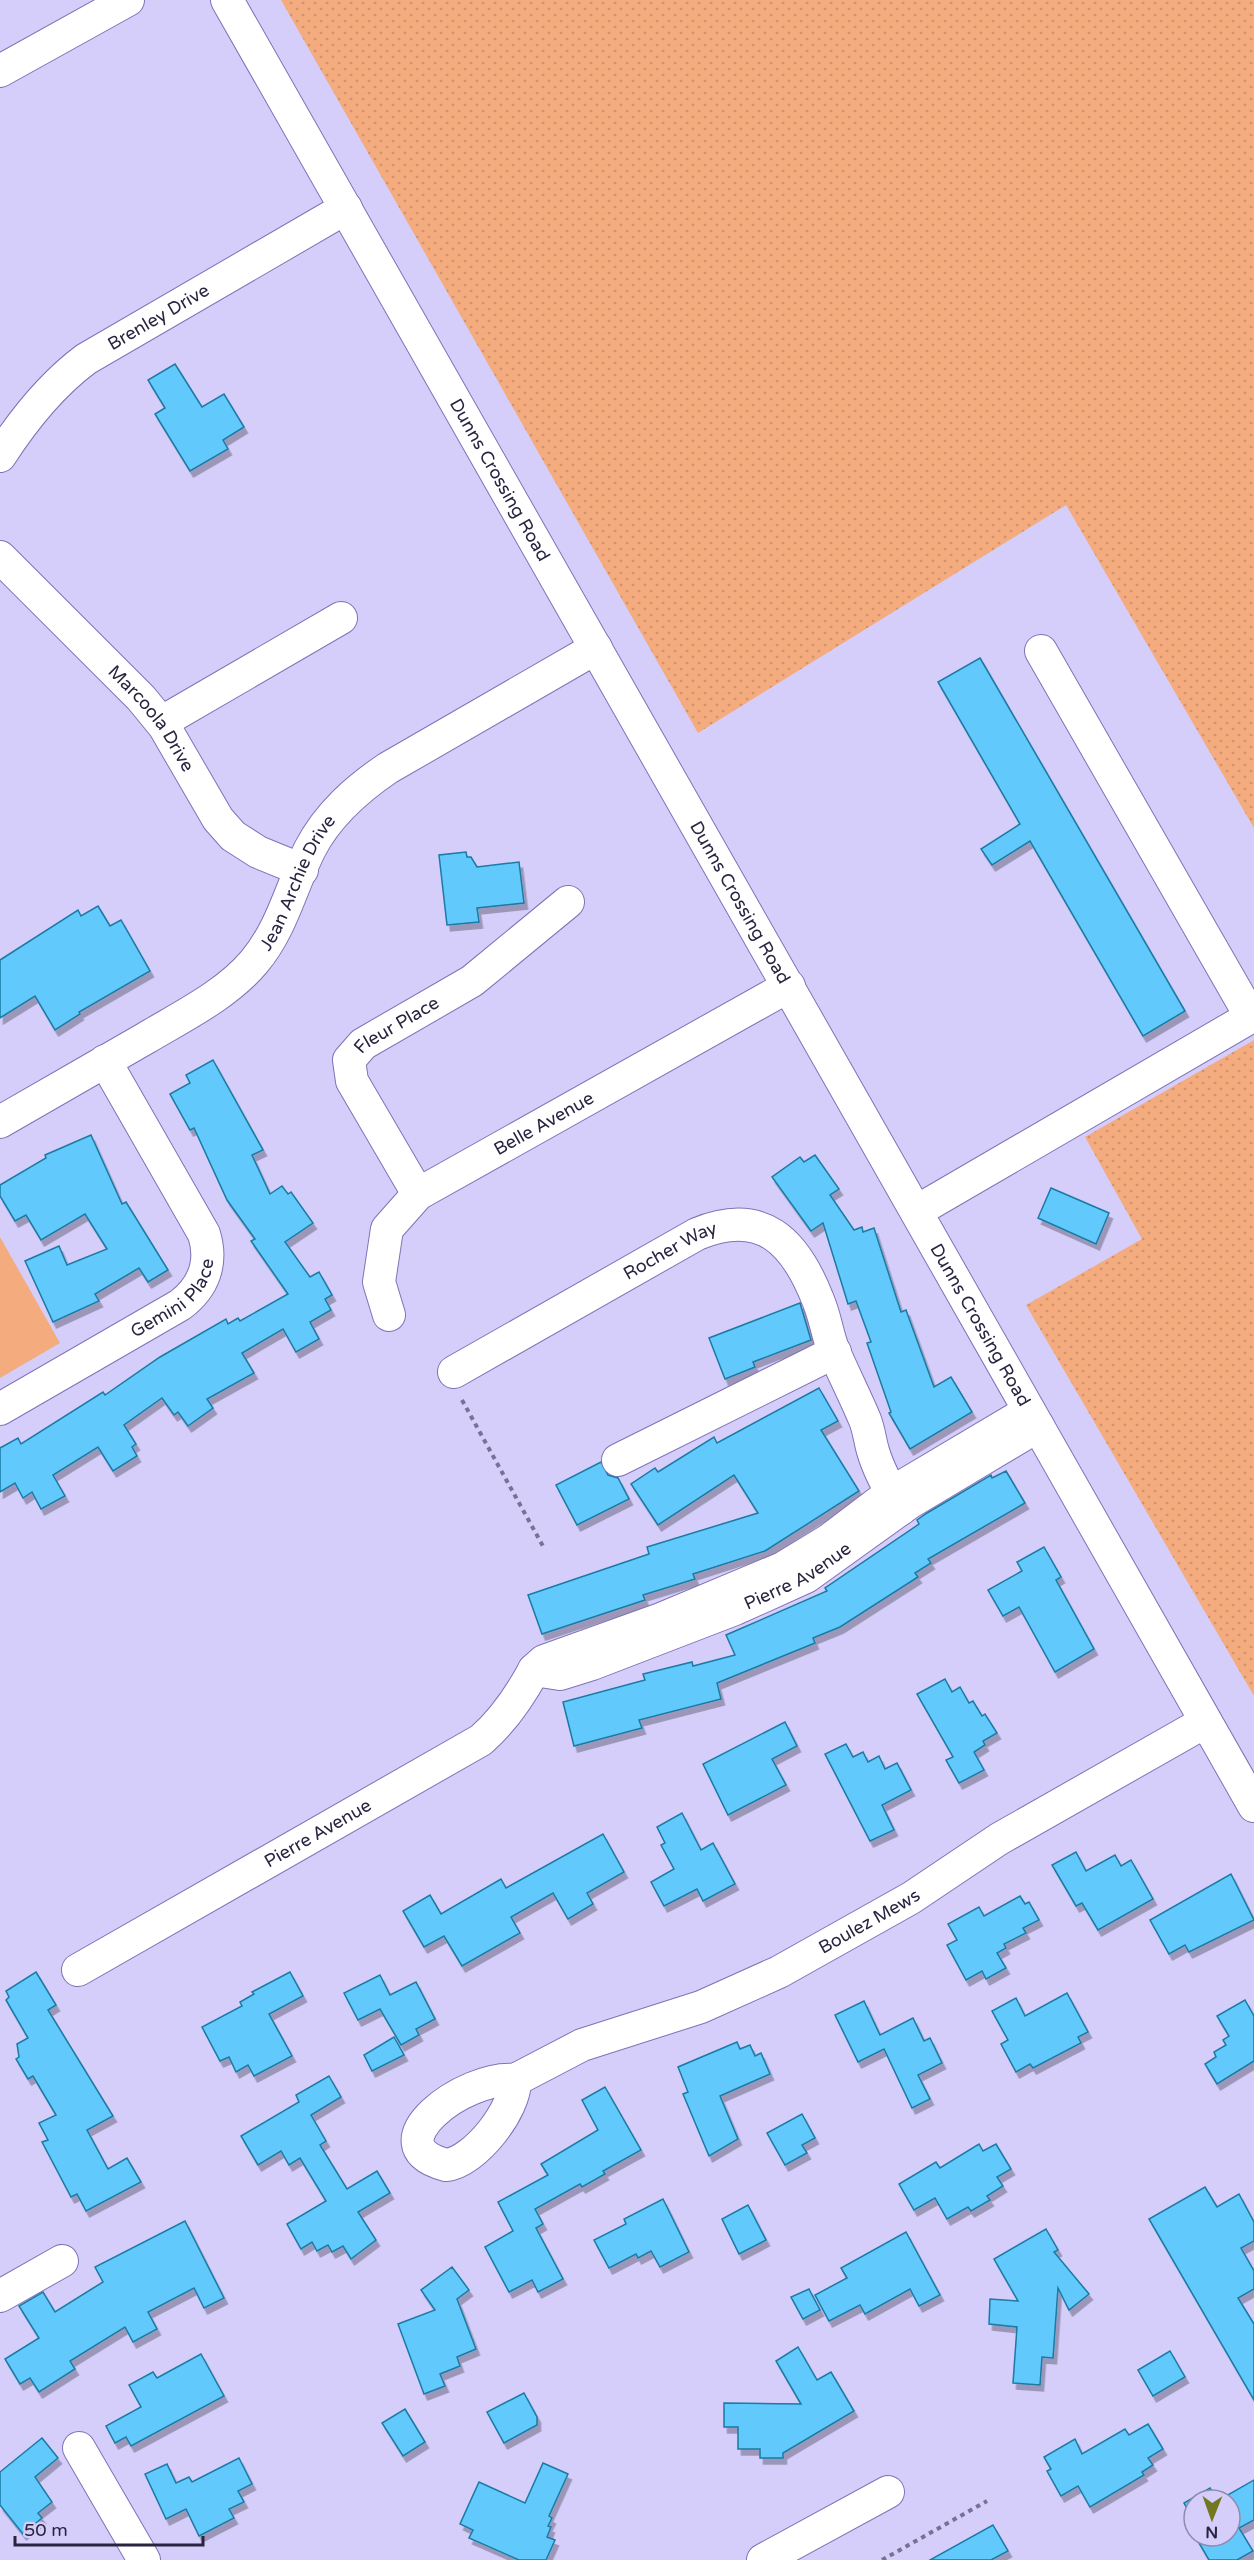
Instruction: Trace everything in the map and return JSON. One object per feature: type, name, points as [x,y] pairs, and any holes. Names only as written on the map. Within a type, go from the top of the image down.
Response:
[{"type":"street","points":[[0,71],[128,0]]},
{"type":"street","name":"Dunns Crossing Road","points":[[226,0],[1254,1806]]},
{"type":"street","name":"Brenley Drive","points":[[0,456],[60,378],[86,359],[346,208]]},
{"type":"street","name":"Marcoola Drive","points":[[0,557],[141,698],[162,722],[218,819],[233,836],[258,852],[302,870]]},
{"type":"street","points":[[162,722],[341,618]]},
{"type":"street","name":"Jean Archie Drive","points":[[0,1122],[189,1013],[232,984],[253,963],[282,919],[311,848],[332,815],[361,787],[388,768],[596,648]]},
{"type":"street","points":[[917,1211],[1253,1016],[1041,651]]},
{"type":"street","name":"Fleur Place","points":[[418,1194],[352,1081],[349,1060],[363,1044],[472,981],[568,903]]},
{"type":"street","name":"Belle Avenue","points":[[389,1315],[379,1282],[387,1229],[418,1194],[789,986]]},
{"type":"street","name":"Gemini Place","points":[[0,1409],[180,1305],[192,1296],[205,1274],[208,1247],[204,1234],[105,1061]]},
{"type":"street","name":"Rocher Way","points":[[458,1386],[697,1234],[720,1224],[742,1223],[762,1228],[779,1239],[795,1256],[818,1299],[834,1352],[865,1421],[878,1465],[896,1501]]},
{"type":"street","points":[[618,1460],[834,1352]]},
{"type":"street","name":"Pierre Avenue","points":[[78,1970],[481,1740],[498,1726],[534,1670],[544,1661],[661,1619],[783,1568],[1033,1419]]},
{"type":"street","name":"Boulez Mews","points":[[514,2080],[582,2045],[678,2015],[770,1977],[911,1898],[999,1839],[1205,1722]]},
{"type":"street","points":[[0,2296],[62,2261]]},
{"type":"street","points":[[79,2448],[144,2560]]},
{"type":"street","points":[[764,2560],[888,2492]]},
{"type":"path","points":[[458,1386],[544,1548]]},
{"type":"path","points":[[882,2560],[987,2501]]},
{"type":"shaded area","points":[[281,0],[1254,0],[1254,828],[1066,505],[698,733]]},
{"type":"shaded area","points":[[1254,1040],[1254,1696],[1026,1305],[1142,1239],[1085,1137]]},
{"type":"shaded area","points":[[0,1237],[60,1343],[0,1378]]},
{"type":"building","points":[[175,364],[202,407],[224,394],[244,427],[223,440],[228,449],[190,471],[155,414],[165,408],[148,380]]},
{"type":"building","points":[[980,658],[1185,1011],[1143,1036],[1030,841],[992,865],[981,849],[1020,824],[938,682]]},
{"type":"building","points":[[466,852],[467,857],[471,857],[477,867],[519,862],[524,903],[477,908],[479,922],[447,925],[439,855]]},
{"type":"building","points":[[98,906],[110,926],[121,920],[150,971],[79,1012],[80,1014],[55,1030],[35,996],[0,1018],[0,960],[78,910],[81,916]]},
{"type":"building","points":[[213,1060],[263,1150],[252,1155],[270,1194],[282,1186],[288,1194],[291,1192],[313,1223],[285,1242],[310,1277],[319,1272],[332,1295],[325,1299],[331,1310],[310,1322],[319,1339],[296,1352],[283,1329],[242,1353],[254,1373],[207,1399],[213,1408],[188,1426],[178,1412],[174,1415],[162,1398],[124,1425],[136,1444],[132,1447],[137,1456],[113,1471],[98,1447],[53,1475],[65,1496],[41,1509],[32,1492],[23,1498],[15,1483],[0,1492],[0,1448],[18,1438],[21,1444],[103,1392],[105,1395],[160,1357],[226,1319],[228,1324],[238,1318],[240,1321],[288,1294],[251,1241],[255,1239],[227,1200],[194,1128],[190,1130],[170,1094],[190,1083],[186,1075]]},
{"type":"building","points":[[91,1135],[122,1204],[126,1202],[168,1270],[148,1282],[139,1268],[95,1294],[99,1301],[53,1322],[25,1261],[59,1246],[67,1265],[107,1249],[85,1214],[41,1240],[26,1215],[15,1221],[0,1196],[0,1185],[46,1158],[45,1155]]},
{"type":"building","points":[[815,1155],[839,1189],[830,1195],[854,1230],[862,1227],[863,1232],[874,1228],[901,1312],[906,1310],[934,1387],[951,1377],[972,1412],[910,1449],[889,1413],[891,1412],[867,1343],[871,1342],[856,1301],[848,1304],[823,1223],[811,1231],[772,1177],[800,1157],[804,1162]]},
{"type":"building","points":[[1051,1188],[1109,1213],[1096,1244],[1038,1218]]},
{"type":"building","points":[[800,1303],[811,1340],[753,1362],[755,1367],[725,1379],[709,1338]]},
{"type":"building","points":[[819,1388],[838,1421],[821,1430],[859,1491],[765,1551],[693,1574],[695,1579],[643,1595],[645,1600],[542,1634],[528,1595],[649,1554],[647,1547],[758,1513],[734,1475],[658,1525],[631,1484],[655,1468],[658,1472],[714,1437],[717,1443]]},
{"type":"building","points":[[601,1462],[608,1475],[618,1478],[629,1499],[577,1525],[556,1485]]},
{"type":"building","points":[[1006,1471],[1025,1503],[928,1559],[931,1563],[915,1573],[918,1577],[840,1627],[813,1638],[815,1643],[717,1683],[721,1699],[639,1720],[642,1728],[574,1746],[563,1702],[645,1680],[643,1674],[692,1662],[693,1666],[735,1655],[726,1635],[827,1591],[825,1588],[919,1524],[917,1520],[927,1513],[991,1475],[992,1478]]},
{"type":"building","points":[[1044,1547],[1061,1577],[1056,1580],[1094,1649],[1055,1672],[1019,1607],[1003,1616],[988,1590],[1022,1571],[1017,1562]]},
{"type":"building","points":[[945,1679],[952,1692],[960,1687],[969,1703],[973,1701],[997,1733],[983,1741],[985,1745],[974,1752],[984,1770],[959,1783],[946,1760],[953,1757],[917,1694]]},
{"type":"building","points":[[785,1722],[797,1746],[772,1759],[786,1785],[728,1815],[703,1764]]},
{"type":"building","points":[[846,1744],[853,1757],[863,1752],[868,1762],[879,1756],[885,1769],[897,1763],[911,1790],[882,1805],[894,1830],[870,1841],[825,1754]]},
{"type":"building","points":[[682,1813],[701,1850],[713,1843],[735,1884],[703,1901],[697,1889],[664,1906],[651,1882],[674,1869],[661,1845],[665,1843],[657,1827]]},
{"type":"building","points":[[603,1834],[624,1872],[587,1893],[593,1904],[568,1919],[553,1893],[511,1917],[520,1933],[462,1966],[444,1936],[424,1947],[403,1911],[430,1895],[441,1914],[501,1879],[506,1888]]},
{"type":"building","points":[[1076,1852],[1086,1871],[1115,1855],[1121,1866],[1131,1860],[1153,1899],[1098,1930],[1082,1903],[1076,1906],[1052,1865]]},
{"type":"building","points":[[1231,1874],[1254,1920],[1189,1952],[1185,1945],[1169,1954],[1150,1920]]},
{"type":"building","points":[[1020,1896],[1025,1904],[1029,1902],[1039,1920],[1023,1928],[1026,1933],[1004,1944],[1006,1948],[997,1953],[1006,1968],[986,1979],[982,1971],[966,1980],[947,1945],[957,1940],[948,1924],[979,1907],[984,1916]]},
{"type":"building","points":[[36,1972],[56,2005],[48,2010],[113,2116],[87,2130],[108,2169],[127,2158],[141,2182],[86,2211],[77,2194],[71,2197],[42,2142],[48,2140],[39,2123],[56,2115],[33,2076],[28,2079],[16,2059],[19,2057],[17,2044],[28,2038],[6,2000],[9,1997],[6,1991]]},
{"type":"building","points":[[290,1972],[303,1996],[269,2014],[292,2056],[254,2076],[248,2065],[236,2072],[229,2057],[220,2061],[202,2027],[242,2006],[240,2002],[254,1994],[252,1992]]},
{"type":"building","points":[[380,1975],[390,1995],[416,1982],[435,2019],[416,2029],[419,2035],[401,2045],[380,2009],[358,2020],[344,1993]]},
{"type":"building","points":[[1067,1993],[1088,2032],[1078,2037],[1081,2043],[1033,2068],[1030,2064],[1016,2072],[1001,2044],[1008,2040],[992,2011],[1016,1998],[1025,2016]]},
{"type":"building","points":[[1245,2000],[1254,2016],[1254,2061],[1217,2084],[1205,2064],[1216,2057],[1214,2052],[1226,2045],[1223,2040],[1229,2036],[1217,2016]]},
{"type":"building","points":[[864,2001],[880,2035],[913,2018],[924,2041],[930,2038],[942,2063],[918,2075],[930,2099],[912,2108],[884,2049],[858,2062],[835,2015]]},
{"type":"building","points":[[394,2037],[404,2055],[372,2071],[364,2055]]},
{"type":"building","points":[[737,2042],[740,2049],[750,2045],[755,2056],[761,2053],[770,2074],[720,2096],[738,2139],[709,2156],[683,2094],[688,2092],[678,2067]]},
{"type":"building","points":[[329,2076],[341,2097],[311,2115],[326,2141],[320,2145],[347,2189],[377,2171],[390,2193],[358,2212],[376,2240],[351,2259],[343,2246],[332,2252],[328,2245],[317,2251],[312,2242],[301,2249],[287,2224],[326,2201],[300,2158],[289,2165],[281,2151],[258,2165],[241,2136],[299,2102],[296,2095]]},
{"type":"building","points":[[605,2087],[641,2150],[603,2171],[605,2174],[582,2187],[580,2184],[535,2209],[543,2224],[536,2228],[563,2279],[538,2292],[532,2280],[509,2292],[485,2247],[513,2231],[498,2202],[548,2175],[541,2164],[598,2130],[582,2100]]},
{"type":"building","points":[[802,2114],[815,2138],[802,2145],[807,2153],[785,2165],[767,2133]]},
{"type":"building","points":[[979,2144],[983,2151],[996,2144],[1011,2169],[997,2177],[1003,2186],[987,2196],[990,2200],[971,2211],[968,2207],[947,2219],[935,2198],[914,2210],[899,2184],[936,2162],[940,2168]]},
{"type":"building","points":[[1205,2187],[1217,2207],[1239,2194],[1254,2222],[1254,2241],[1241,2248],[1254,2271],[1254,2289],[1238,2298],[1254,2324],[1254,2400],[1149,2219]]},
{"type":"building","points":[[663,2199],[689,2252],[660,2267],[651,2251],[638,2258],[636,2254],[609,2268],[594,2240],[626,2224],[624,2219]]},
{"type":"building","points":[[748,2205],[766,2240],[739,2254],[722,2219]]},
{"type":"building","points":[[185,2221],[224,2298],[204,2308],[194,2288],[148,2312],[157,2329],[133,2342],[125,2327],[70,2361],[75,2369],[39,2392],[30,2378],[20,2384],[5,2359],[39,2338],[19,2306],[43,2292],[55,2312],[103,2282],[95,2267]]},
{"type":"building","points":[[1046,2229],[1058,2250],[1054,2252],[1089,2294],[1069,2310],[1058,2288],[1053,2358],[1042,2357],[1040,2385],[1013,2383],[1017,2327],[989,2324],[990,2299],[1018,2301],[994,2259]]},
{"type":"building","points":[[906,2232],[940,2295],[919,2306],[910,2289],[865,2314],[860,2305],[829,2321],[815,2295],[847,2278],[841,2268]]},
{"type":"building","points":[[452,2267],[469,2290],[457,2299],[476,2349],[457,2357],[460,2366],[440,2374],[445,2386],[424,2394],[398,2324],[435,2310],[421,2290]]},
{"type":"building","points":[[809,2289],[820,2310],[803,2319],[791,2297]]},
{"type":"building","points":[[798,2347],[817,2380],[831,2372],[854,2411],[783,2453],[783,2458],[760,2458],[760,2449],[738,2449],[738,2427],[724,2427],[724,2403],[801,2404],[776,2361]]},
{"type":"building","points":[[1170,2351],[1185,2377],[1153,2396],[1138,2370]]},
{"type":"building","points":[[201,2354],[224,2396],[131,2446],[126,2437],[115,2443],[106,2426],[141,2407],[129,2385],[153,2372],[157,2378]]},
{"type":"building","points":[[524,2393],[537,2417],[537,2425],[504,2443],[487,2412]]},
{"type":"building","points":[[405,2409],[425,2442],[403,2456],[382,2423]]},
{"type":"building","points":[[1148,2424],[1163,2449],[1148,2458],[1153,2465],[1142,2472],[1144,2475],[1090,2507],[1078,2486],[1061,2496],[1047,2471],[1051,2469],[1044,2457],[1075,2439],[1082,2454],[1125,2429],[1129,2435]]},
{"type":"building","points":[[42,2438],[58,2458],[35,2477],[52,2502],[38,2513],[42,2518],[23,2534],[0,2505],[0,2472]]},
{"type":"building","points":[[239,2458],[252,2484],[238,2491],[244,2502],[229,2509],[234,2518],[199,2536],[186,2509],[166,2519],[145,2474],[167,2464],[176,2483],[189,2477],[192,2482]]},
{"type":"building","points":[[543,2463],[568,2474],[549,2516],[552,2518],[548,2526],[551,2527],[547,2537],[555,2540],[546,2560],[519,2560],[469,2538],[473,2530],[460,2524],[479,2482],[525,2503]]},
{"type":"building","points":[[1254,2480],[1254,2520],[1242,2526],[1242,2488],[1240,2488]]},
{"type":"building","points":[[993,2525],[1008,2551],[991,2560],[930,2560]]},
{"type":"building","points":[[1242,2533],[1253,2551],[1237,2560],[1209,2560],[1202,2548],[1242,2548]]}]
